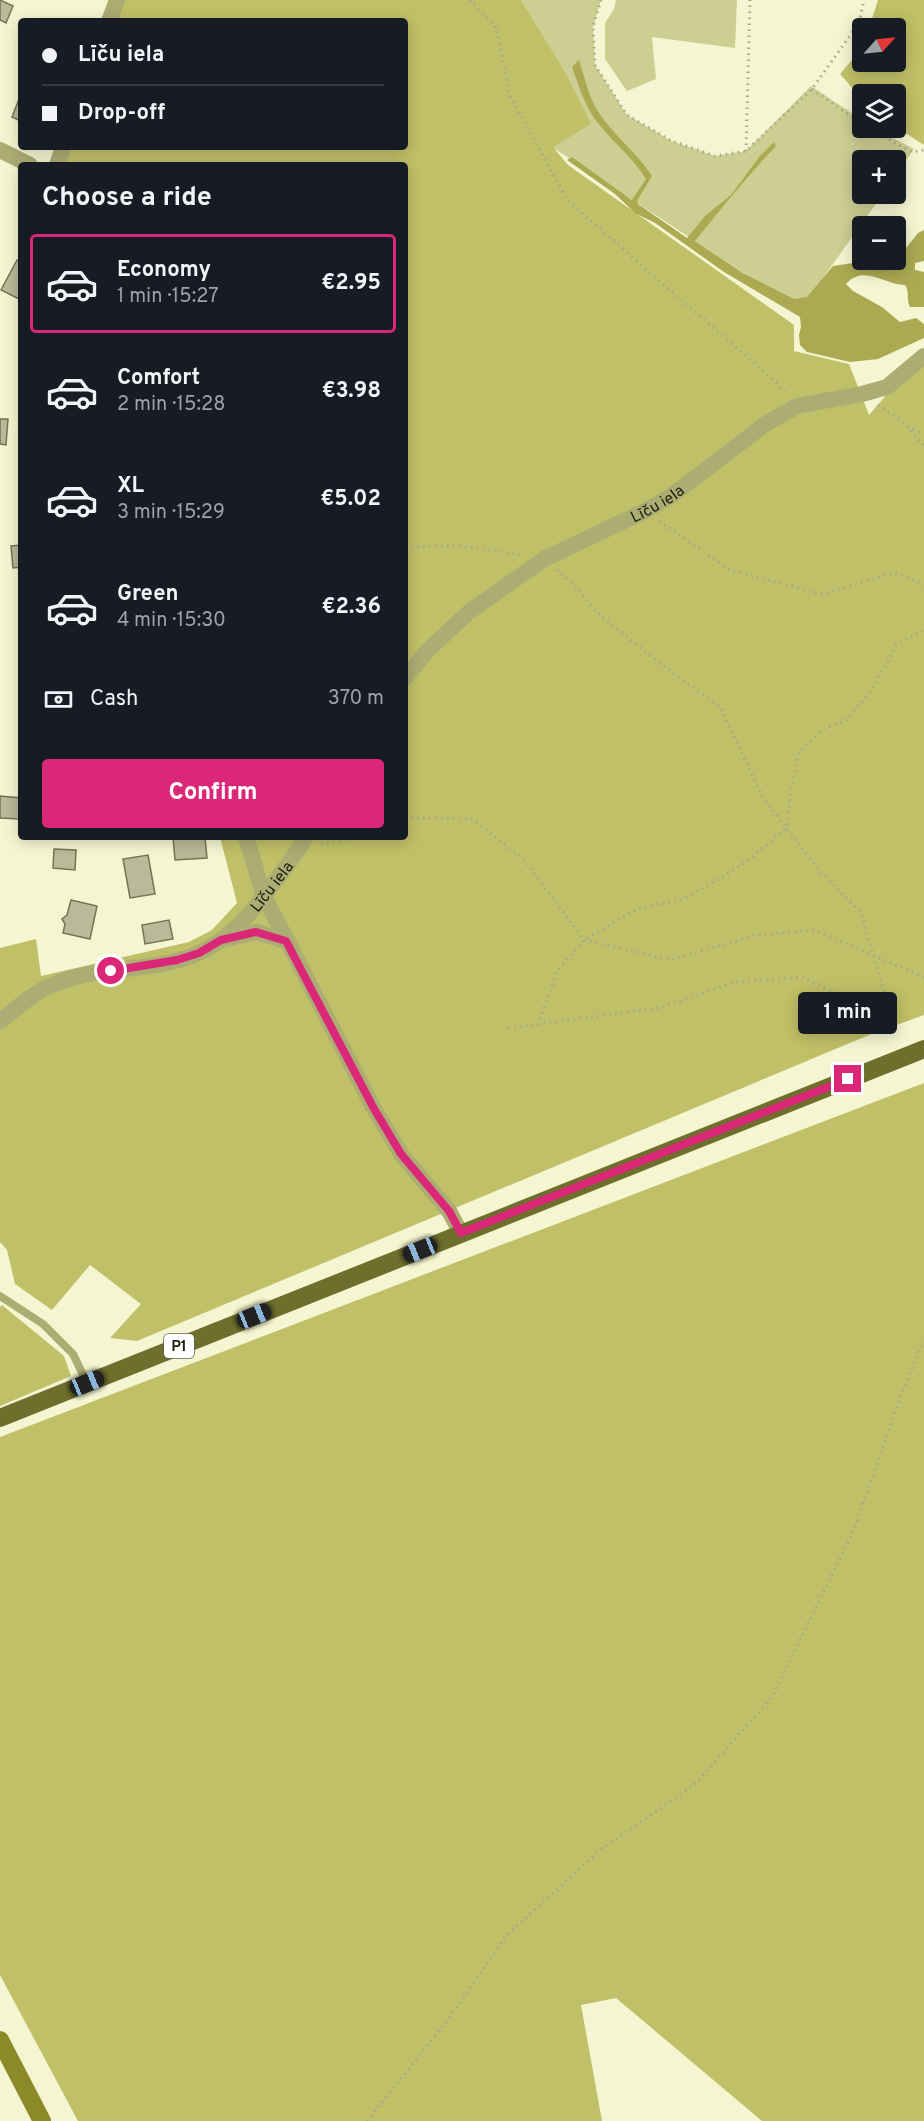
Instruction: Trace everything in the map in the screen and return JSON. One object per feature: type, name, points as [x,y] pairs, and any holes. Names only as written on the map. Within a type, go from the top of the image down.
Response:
[{"type":"main road","name":"P1","points":[[0,1418],[924,1049]]},
{"type":"main road","points":[[0,2040],[42,2121]]},
{"type":"street","points":[[110,18],[117,0]]},
{"type":"street","points":[[0,150],[24,162]]},
{"type":"street","name":"Līču iela","points":[[408,674],[428,650],[469,612],[544,559],[645,512],[671,496],[764,425],[797,406],[887,387],[924,356]]},
{"type":"street","points":[[247,840],[264,896],[384,1126],[401,1154],[449,1211],[461,1233]]},
{"type":"street","name":"Līču iela","points":[[0,1021],[36,994],[54,984],[99,972],[177,960],[199,953],[221,940],[243,923],[304,841]]},
{"type":"street","points":[[221,940],[256,932],[286,941]]},
{"type":"lane","points":[[0,1296],[43,1324],[73,1354],[87,1383]]},
{"type":"path","points":[[470,0],[497,29],[509,93],[567,200],[778,384],[797,406]]},
{"type":"path","points":[[601,0],[593,27],[595,64],[627,115],[672,141],[715,156],[746,151],[812,89],[859,23],[864,0]]},
{"type":"path","points":[[746,151],[750,0]]},
{"type":"path","points":[[812,89],[852,117]]},
{"type":"path","points":[[886,138],[912,152],[924,150]]},
{"type":"path","points":[[862,394],[924,434]]},
{"type":"path","points":[[907,425],[924,446]]},
{"type":"path","points":[[645,512],[730,570],[822,594],[894,573],[924,584]]},
{"type":"path","points":[[408,547],[460,546],[544,559],[573,584],[599,614],[663,666],[720,707],[763,798],[819,870],[861,913],[895,1028],[803,977],[736,982],[659,1008],[508,1028]]},
{"type":"path","points":[[538,1025],[557,971],[584,940],[637,909],[684,899],[742,865],[787,828],[790,795],[799,752],[823,729],[845,721],[867,696],[896,645],[924,630]]},
{"type":"path","points":[[408,818],[473,819],[525,861],[584,940],[670,960],[757,935],[814,930],[924,977]]},
{"type":"path","points":[[304,841],[340,842],[345,840]]},
{"type":"path","points":[[367,2121],[444,2025],[507,1935],[600,1850],[694,1785],[772,1697],[853,1532],[904,1387],[924,1341]]},
{"type":"green space","points":[[521,0],[601,0],[593,27],[595,65],[627,115],[672,141],[715,156],[746,151],[811,86],[852,113],[852,138],[893,138],[914,149],[906,161],[906,150],[852,150],[852,204],[876,204],[867,216],[852,216],[852,237],[800,310],[552,147],[590,124],[563,68]]},
{"type":"green space","points":[[616,0],[737,0],[735,48],[652,37],[656,79],[627,91],[605,59],[605,23],[614,9]]},
{"type":"shaded area","points":[[124,0],[521,0],[563,68],[591,124],[553,147],[568,165],[794,325],[794,351],[849,364],[869,415],[924,351],[924,1015],[869,1035],[137,1341],[110,1338],[141,1304],[90,1265],[52,1310],[15,1284],[7,1250],[0,1242],[0,948],[36,939],[41,976],[189,942],[212,930],[237,903],[221,840],[408,840],[408,162],[62,162],[67,150],[408,150],[408,18],[117,18]]},
{"type":"shaded area","points":[[878,0],[924,0],[924,145],[906,133],[906,84],[852,84],[852,88],[840,74],[852,60],[852,72],[906,72],[906,18],[872,18]]},
{"type":"shaded area","points":[[579,60],[590,96],[597,110],[652,176],[637,201],[638,204],[687,238],[706,215],[731,195],[760,156],[774,142],[776,146],[695,241],[743,273],[794,299],[807,297],[833,266],[852,263],[852,270],[906,270],[906,248],[918,233],[924,230],[924,261],[915,263],[915,270],[924,272],[924,307],[910,307],[905,285],[867,276],[853,278],[846,284],[853,291],[882,307],[900,322],[916,318],[924,324],[924,338],[878,359],[850,362],[807,352],[800,345],[800,317],[724,272],[655,223],[635,213],[615,194],[567,160],[572,157],[632,200],[646,179],[590,112],[572,67]]},
{"type":"shaded area","points":[[924,1083],[924,2121],[762,2121],[616,1998],[581,2005],[602,2121],[78,2121],[0,1975],[0,1437]]},
{"type":"shaded area","points":[[2,1305],[64,1356],[71,1376],[0,1406],[0,1307]]},
{"type":"building","points":[[0,0],[13,6],[6,23],[0,20]]},
{"type":"building","points":[[18,102],[18,120],[12,117]]},
{"type":"building","points":[[17,260],[18,298],[1,290]]},
{"type":"building","points":[[0,419],[8,419],[6,445],[0,444]]},
{"type":"building","points":[[18,545],[18,567],[13,568],[11,546]]},
{"type":"building","points":[[0,796],[18,798],[18,819],[0,818]]},
{"type":"building","points":[[173,840],[205,840],[207,858],[175,860]]},
{"type":"building","points":[[54,849],[76,850],[75,870],[53,868]]},
{"type":"building","points":[[148,855],[155,894],[130,898],[123,859]]},
{"type":"building","points":[[71,900],[97,906],[90,939],[63,933],[65,924],[62,919],[67,915]]},
{"type":"building","points":[[169,920],[173,939],[145,944],[142,925]]},
{"type":"route","points":[[111,971],[177,960],[199,953],[221,940],[256,932],[286,941],[373,1107],[401,1154],[449,1211],[461,1233],[848,1079]]}]
